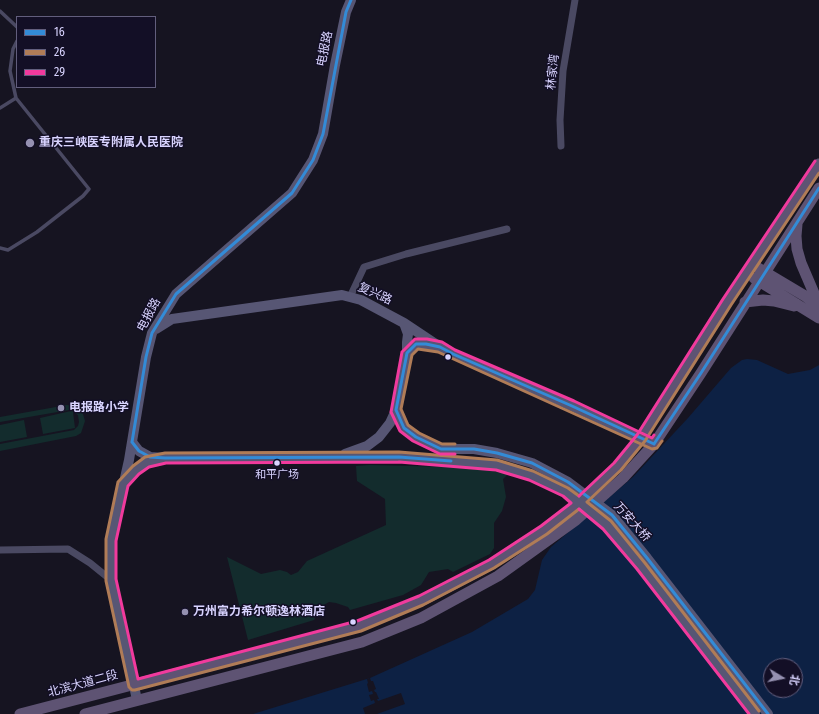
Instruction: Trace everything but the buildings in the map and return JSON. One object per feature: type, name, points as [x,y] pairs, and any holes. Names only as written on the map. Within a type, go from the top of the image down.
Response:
[{"type":"main road","name":"电报路","points":[[137,700],[111,580],[111,540],[132,442],[146,357],[152,333],[174,297],[181,289],[292,193],[313,160],[323,134],[334,65],[350,0]]},
{"type":"main road","points":[[817,310],[749,269],[819,164]]},
{"type":"main road","points":[[85,714],[362,642],[421,618],[498,576],[576,520],[623,478],[654,444],[701,374],[736,316],[819,188]]},
{"type":"main road","points":[[797,222],[797,249],[817,310]]},
{"type":"main road","name":"北滨大道二段","points":[[20,714],[359,626],[421,601],[492,564],[544,530],[571,510],[618,466],[641,438],[749,269]]},
{"type":"main road","name":"复兴路","points":[[152,333],[162,324],[172,319],[342,295],[361,300],[404,323],[453,354],[654,444]]},
{"type":"main road","points":[[174,297],[172,305],[174,311],[178,315],[190,316]]},
{"type":"main road","points":[[745,302],[762,300],[774,301],[817,310]]},
{"type":"main road","points":[[340,456],[366,446],[378,437],[390,423],[396,410],[407,353],[408,334],[404,323]]},
{"type":"main road","points":[[407,353],[416,344],[426,344],[440,347]]},
{"type":"main road","name":"万安大桥","points":[[396,410],[404,428],[416,437],[441,449],[474,450],[497,453],[532,463],[568,482],[612,515],[768,714]]},
{"type":"main road","points":[[132,442],[139,451],[150,457],[166,458]]},
{"type":"main road","name":"万安大桥","points":[[166,458],[340,456],[399,457],[497,465],[531,475],[566,492],[607,524],[637,560],[755,714]]},
{"type":"main road","points":[[123,484],[136,470],[147,462],[166,458]]},
{"type":"street","name":"林家湾","points":[[561,146],[560,120],[564,71],[575,0]]},
{"type":"street","points":[[350,297],[364,267],[406,254],[507,230]]},
{"type":"street","points":[[0,550],[68,549],[90,563],[111,580]]},
{"type":"lane","points":[[0,11],[16,26]]},
{"type":"lane","points":[[0,248],[8,250],[37,232],[83,196],[88,189],[16,98],[10,71],[13,49],[16,43]]},
{"type":"lane","points":[[0,108],[16,98]]},
{"type":"green space","points":[[67,405],[80,409],[83,414],[85,421],[81,433],[76,436],[0,451],[0,444],[74,430],[78,426],[79,422],[78,415],[73,412],[75,428],[43,434],[40,418],[71,411],[69,410],[0,422],[0,417]]},
{"type":"green space","points":[[24,420],[27,437],[0,442],[0,425]]},
{"type":"green space","points":[[356,466],[449,467],[488,470],[508,474],[503,479],[506,497],[502,511],[494,523],[494,548],[490,554],[453,572],[448,569],[429,572],[421,585],[403,595],[350,610],[348,607],[329,602],[322,606],[314,620],[248,640],[227,557],[261,574],[280,570],[291,575],[298,572],[307,561],[386,525],[385,499],[357,481]]},
{"type":"water","points":[[747,359],[757,360],[788,374],[810,370],[819,365],[819,714],[253,714],[370,678],[472,632],[528,599],[535,590],[542,560],[551,547],[633,477],[688,418],[731,368],[742,360]]},
{"type":"pier","points":[[370,678],[376,689],[374,690],[379,699],[377,699],[378,701],[401,693],[405,704],[377,714],[365,714],[363,708],[375,703],[374,700],[371,701],[369,695],[373,694],[372,691],[369,692],[367,684],[367,679]]},
{"type":"transit line","name":"16","points":[[132,442],[146,357],[152,333],[176,294],[292,193],[313,160],[323,134],[346,12],[351,0]]},
{"type":"transit line","name":"29","points":[[579,496],[614,463],[637,435],[723,299],[815,161]]},
{"type":"transit line","name":"26","points":[[759,711],[611,521],[587,502],[621,470],[645,441],[731,305],[819,173]]},
{"type":"transit line","name":"16","points":[[654,444],[819,188]]},
{"type":"transit line","name":"29","points":[[455,454],[440,454],[413,441],[400,431],[391,412],[402,352],[415,339],[427,339],[442,342],[455,350],[574,401],[652,438],[654,435]]},
{"type":"transit line","name":"16","points":[[654,444],[440,347],[426,344],[416,344],[407,353],[396,410],[404,428],[416,437],[441,449],[474,449],[497,453],[532,463],[568,482],[612,515],[768,714]]},
{"type":"transit line","name":"26","points":[[455,444],[442,444],[419,433],[408,425],[401,409],[412,355],[418,349],[438,352],[652,449],[657,448],[662,441]]},
{"type":"transit line","name":"16","points":[[132,442],[139,451],[150,457],[165,458],[399,457],[451,461]]},
{"type":"transit line","name":"26","points":[[579,496],[568,488],[533,471],[497,460],[399,452],[165,453],[145,457],[133,466],[118,482],[106,539],[106,581],[129,687],[132,690],[135,690],[361,631],[423,605],[494,568],[547,534],[579,509]]},
{"type":"transit line","name":"29","points":[[399,462],[496,470],[529,480],[563,496],[571,503],[541,526],[489,560],[419,596],[357,621],[138,679],[116,579],[116,541],[128,486],[139,474],[149,467],[166,463],[399,462]]},
{"type":"transit line","name":"29","points":[[579,509],[603,529],[637,569],[749,714]]},
{"type":"place","name":"重庆三峡医专附属人民医院","points":[[30,143]]},
{"type":"place","name":"电报路小学","points":[[61,408]]},
{"type":"place","name":"和平广场","points":[[277,463]]},
{"type":"place","name":"万州富力希尔顿逸林酒店","points":[[185,612]]}]
